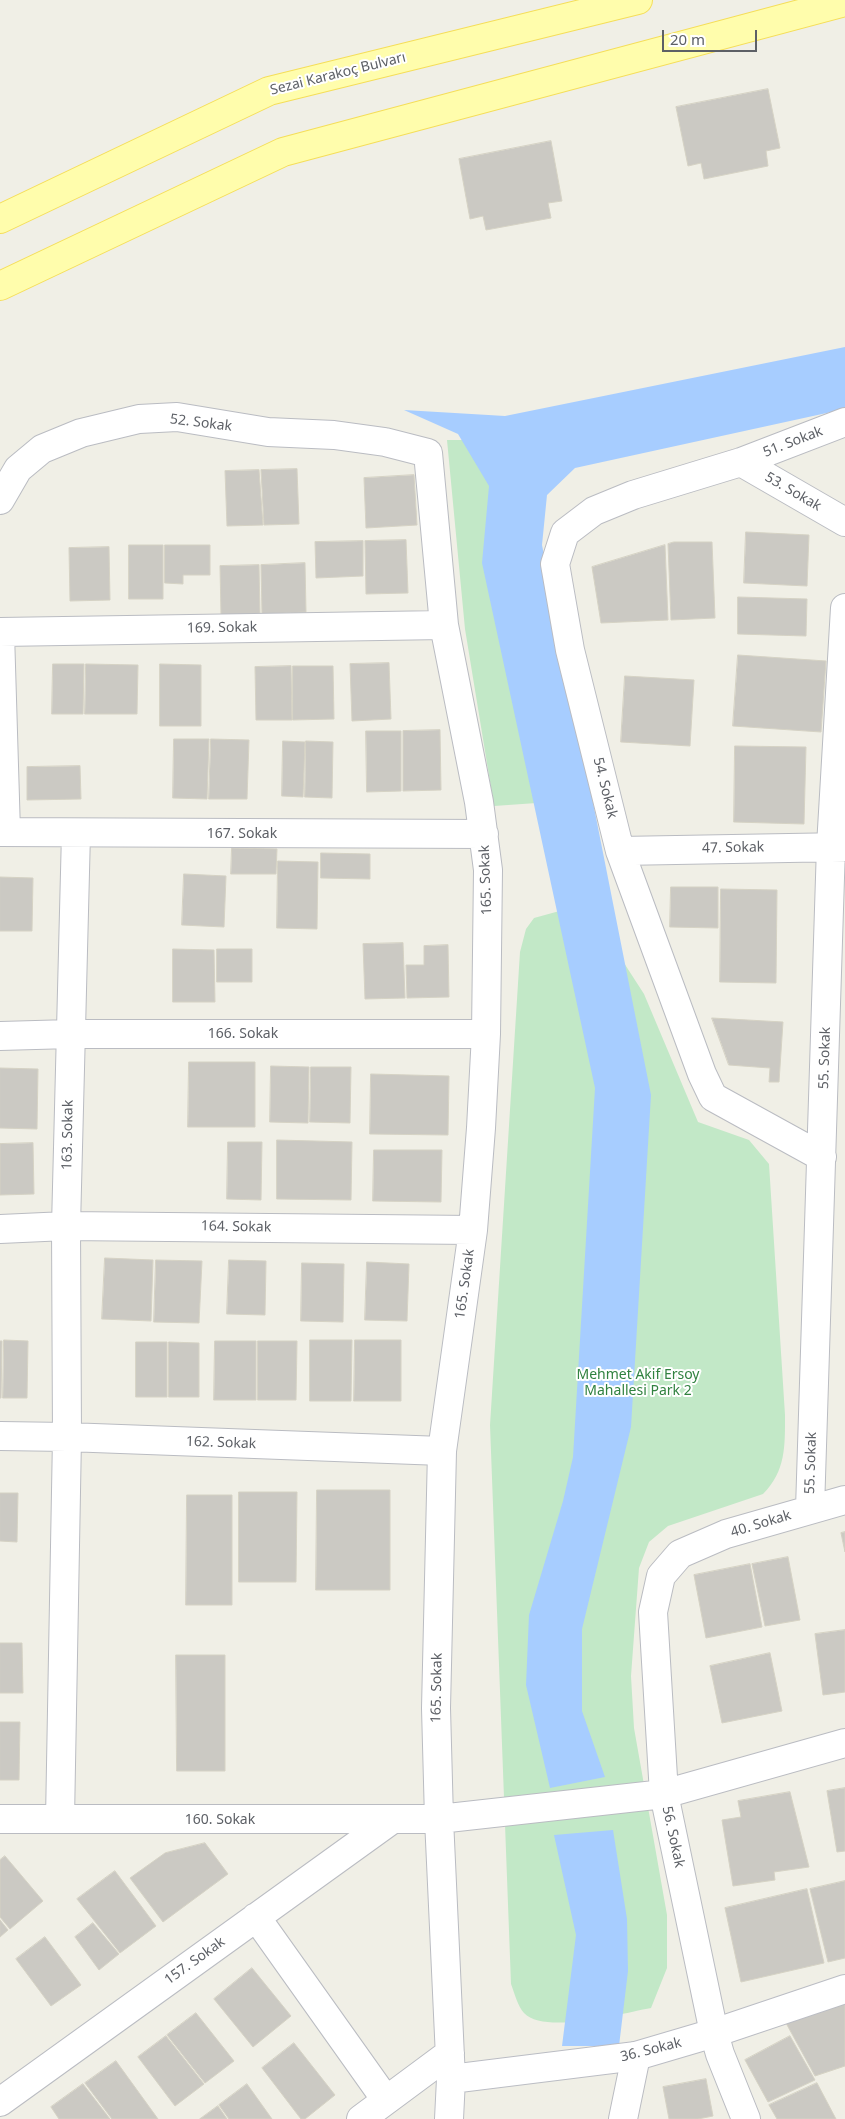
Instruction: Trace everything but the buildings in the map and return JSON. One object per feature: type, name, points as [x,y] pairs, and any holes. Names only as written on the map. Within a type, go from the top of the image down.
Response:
[{"type":"main road","name":"Sezai Karakoç Bulvarı","points":[[0,219],[269,91],[638,0]]},
{"type":"main road","points":[[0,286],[283,152],[845,2]]},
{"type":"street","name":"52. Sokak","points":[[0,500],[18,469],[42,449],[81,433],[139,419],[177,417],[268,432],[334,435],[385,442],[428,453]]},
{"type":"street","name":"51. Sokak","points":[[741,462],[845,422]]},
{"type":"street","name":"165. Sokak","points":[[428,453],[444,625],[484,834],[488,870],[486,1034],[473,1230],[442,1452],[436,1708],[450,2066],[449,2119]]},
{"type":"street","name":"53. Sokak","points":[[741,462],[845,522]]},
{"type":"street","name":"54. Sokak","points":[[741,462],[633,496],[594,511],[565,533],[556,564],[570,650],[620,851],[688,1040],[713,1097],[822,1157]]},
{"type":"street","name":"55. Sokak","points":[[810,1509],[822,1157],[838,847],[845,608]]},
{"type":"street","name":"169. Sokak","points":[[0,632],[444,625]]},
{"type":"street","points":[[0,632],[3,832]]},
{"type":"street","name":"167. Sokak","points":[[3,832],[484,834]]},
{"type":"street","name":"163. Sokak","points":[[60,1819],[67,1437],[66,1226],[76,833]]},
{"type":"street","name":"47. Sokak","points":[[620,851],[838,847]]},
{"type":"street","name":"166. Sokak","points":[[0,1036],[71,1034],[486,1034]]},
{"type":"street","name":"164. Sokak","points":[[0,1229],[66,1226],[473,1230]]},
{"type":"street","name":"162. Sokak","points":[[0,1436],[442,1452]]},
{"type":"street","name":"40. Sokak","points":[[680,1554],[726,1534],[845,1500]]},
{"type":"street","name":"56. Sokak","points":[[680,1554],[661,1576],[653,1612],[664,1794],[714,2033],[720,2054],[746,2119]]},
{"type":"street","name":"160. Sokak","points":[[0,1819],[439,1819],[664,1794],[845,1743]]},
{"type":"street","name":"157. Sokak","points":[[0,2102],[390,1820]]},
{"type":"street","points":[[256,1917],[386,2100]]},
{"type":"street","name":"36. Sokak","points":[[450,2066],[636,2056],[714,2033],[845,1989]]},
{"type":"street","points":[[623,2119],[636,2056]]},
{"type":"street","points":[[361,2119],[386,2100],[450,2066]]},
{"type":"green space","points":[[447,440],[511,440],[579,800],[494,806],[465,629]]},
{"type":"green space","name":"Mehmet Akif Ersoy Mahallesi Park 2","points":[[574,907],[604,932],[644,994],[698,1122],[749,1140],[769,1164],[785,1437],[780,1467],[771,1485],[763,1494],[668,1526],[649,1542],[639,1568],[631,1676],[634,1728],[667,1915],[667,1968],[651,2008],[585,2021],[549,2022],[534,2019],[524,2013],[511,1984],[490,1425],[520,952],[526,929],[534,918]]},
{"type":"water","points":[[845,347],[845,409],[575,468],[547,495],[542,545],[651,1095],[631,1427],[582,1629],[582,1711],[605,1777],[550,1788],[526,1685],[529,1615],[563,1501],[573,1457],[595,1088],[482,563],[489,486],[458,434],[404,410],[505,416]]},
{"type":"water","points":[[613,1830],[627,1919],[628,1971],[619,2046],[562,2046],[576,1935],[554,1835]]}]
